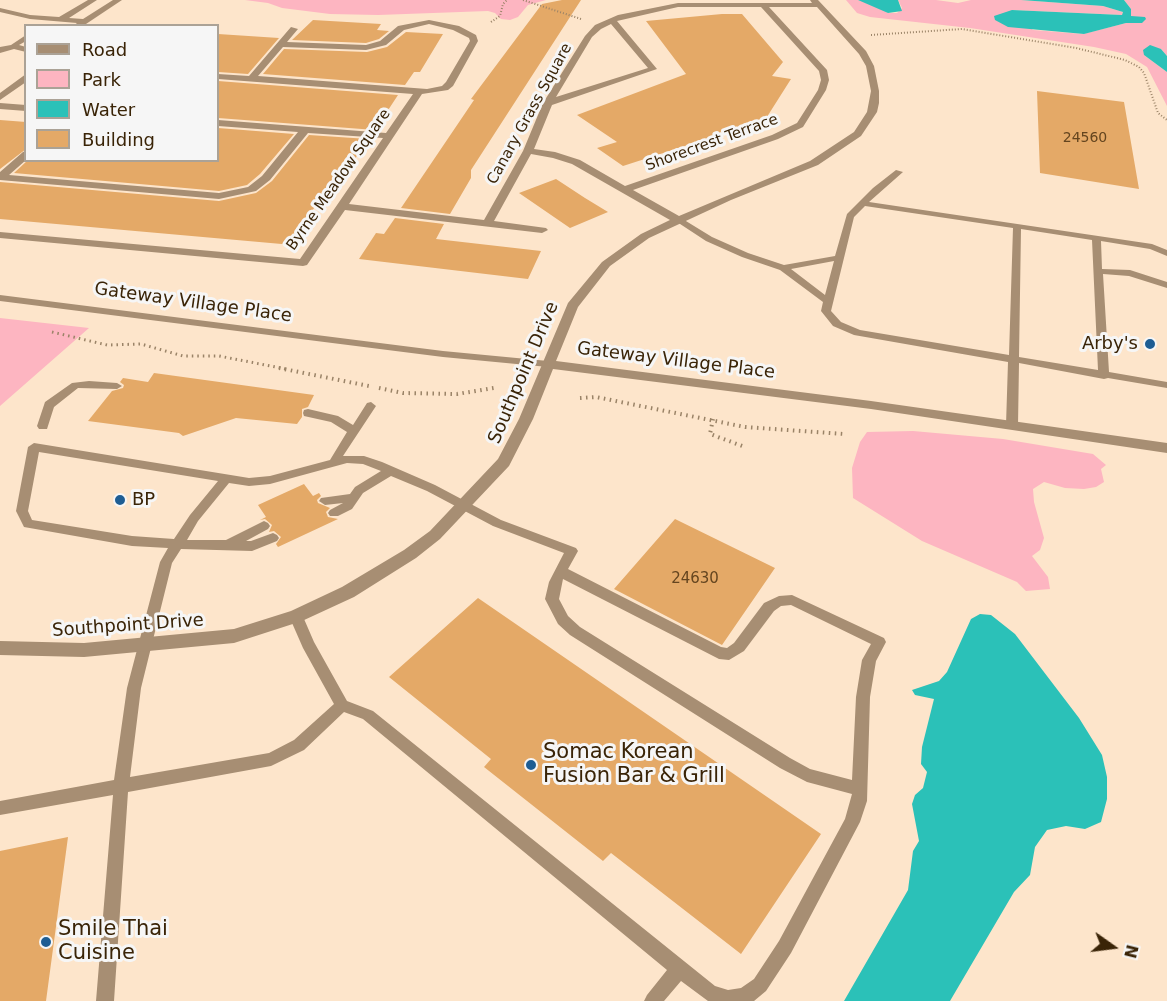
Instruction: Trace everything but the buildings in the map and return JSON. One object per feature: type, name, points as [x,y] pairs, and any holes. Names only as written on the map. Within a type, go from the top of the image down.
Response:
[{"type":"street","points":[[52,24],[93,0]]},
{"type":"street","points":[[0,10],[23,16],[80,23],[118,0]]},
{"type":"street","name":"Canary Grass Square","points":[[487,224],[528,151],[548,103],[589,36],[602,25],[632,14],[678,5],[763,5],[816,2]]},
{"type":"street","name":"Southpoint Drive","points":[[0,648],[84,650],[234,636],[296,616],[348,592],[401,560],[435,535],[504,462],[514,446],[572,306],[592,278],[629,246],[678,220],[814,163],[858,134],[872,112],[875,91],[870,66],[863,53],[816,2]]},
{"type":"street","name":"Shorecrest Terrace","points":[[626,189],[775,137],[800,125],[822,90],[825,80],[823,70],[763,5]]},
{"type":"street","points":[[548,103],[653,69],[612,20]]},
{"type":"street","points":[[281,44],[366,48],[383,43],[401,28],[429,22],[449,25],[473,37],[472,46],[450,84],[437,91],[419,92]]},
{"type":"street","points":[[251,79],[294,28]]},
{"type":"street","points":[[16,46],[18,41],[24,38]]},
{"type":"street","points":[[0,50],[16,46],[24,49]]},
{"type":"street","name":"Byrne Meadow Square","points":[[219,76],[419,92]]},
{"type":"street","points":[[0,97],[24,79]]},
{"type":"street","name":"Byrne Meadow Square","points":[[0,235],[303,263],[419,92]]},
{"type":"street","points":[[0,106],[24,108]]},
{"type":"street","points":[[219,123],[388,136]]},
{"type":"street","points":[[0,177],[219,196],[239,193],[252,189],[266,178],[305,130]]},
{"type":"street","points":[[528,151],[555,155],[576,162],[678,220]]},
{"type":"street","points":[[0,177],[24,156]]},
{"type":"street","points":[[342,206],[542,230]]},
{"type":"street","name":"Gateway Village Place","points":[[548,363],[1167,448]]},
{"type":"lane","points":[[899,172],[861,203],[850,216],[826,311],[837,324],[858,333],[1167,385]]},
{"type":"lane","points":[[861,203],[1152,247],[1167,253]]},
{"type":"lane","points":[[678,220],[710,239],[783,268],[828,301]]},
{"type":"lane","points":[[1012,426],[1017,226]]},
{"type":"lane","points":[[1096,238],[1104,376]]},
{"type":"lane","points":[[783,268],[838,258]]},
{"type":"lane","points":[[1097,271],[1130,273],[1167,285]]},
{"type":"lane","name":"Gateway Village Place","points":[[0,298],[443,354],[548,363]]},
{"type":"lane","points":[[43,426],[49,405],[66,391],[76,386],[89,384],[117,386]]},
{"type":"lane","points":[[335,461],[340,449],[371,406]]},
{"type":"lane","points":[[308,413],[334,419],[354,431]]},
{"type":"lane","points":[[273,538],[252,546],[177,545],[132,541],[28,524],[21,511],[34,447],[249,482],[270,480],[335,461],[364,460],[465,505],[497,523],[572,551],[555,582],[552,600],[563,620],[575,631],[807,775],[860,789]]},
{"type":"lane","points":[[334,513],[348,506],[359,490],[390,471]]},
{"type":"lane","points":[[105,1001],[122,787],[134,688],[166,562],[194,518],[226,479]]},
{"type":"lane","points":[[325,501],[354,498]]},
{"type":"lane","points":[[228,545],[264,526]]},
{"type":"lane","points":[[296,616],[308,644],[342,705],[368,714],[710,993],[740,999],[755,990],[785,947],[845,839],[859,801],[863,697],[869,660],[879,642],[792,600],[779,601],[768,606],[739,647],[729,654],[719,653],[560,571]]},
{"type":"lane","points":[[0,808],[271,759],[299,745],[342,705]]},
{"type":"lane","points":[[653,1001],[680,968]]},
{"type":"path","points":[[490,22],[499,17],[503,4],[507,0]]},
{"type":"path","points":[[523,0],[602,25]]},
{"type":"path","points":[[868,35],[928,33],[947,28],[962,29],[1076,48],[1125,60],[1139,67],[1144,74],[1158,113],[1167,120]]},
{"type":"path","points":[[52,332],[107,345],[141,344],[183,356],[213,355],[403,393],[457,394],[494,388]]},
{"type":"path","points":[[580,398],[596,397],[622,404],[769,430],[844,434]]},
{"type":"path","points":[[713,419],[710,434],[745,447]]},
{"type":"green space","points":[[245,0],[546,0],[528,5],[518,17],[510,20],[501,19],[495,13],[488,11],[378,15],[330,14],[282,8],[268,3]]},
{"type":"green space","points":[[846,0],[873,4],[888,13],[897,13],[902,8],[898,0],[936,0],[958,3],[971,0],[1021,0],[1103,6],[1123,12],[1122,15],[1012,10],[1033,30],[1083,34],[1126,23],[1142,23],[1131,16],[1131,9],[1124,0],[1167,0],[1167,56],[1161,49],[1144,55],[1167,72],[1167,106],[1147,67],[1126,54],[970,28],[870,17],[857,13]]},
{"type":"green space","points":[[0,318],[89,328],[0,406]]},
{"type":"green space","points":[[913,431],[1003,439],[1093,454],[1106,465],[1101,469],[1104,482],[1096,487],[1065,488],[1044,482],[1033,489],[1034,502],[1044,538],[1040,550],[1032,556],[1048,577],[1050,589],[1026,591],[1017,582],[922,541],[853,498],[852,468],[860,442],[867,432]]},
{"type":"water","points":[[858,0],[898,0],[902,11],[888,13]]},
{"type":"water","points":[[1021,0],[1124,0],[1131,9],[1131,16],[1146,19],[1142,23],[1126,23],[1084,34],[1008,27],[995,20],[994,16],[1012,10],[1122,15],[1123,12],[1103,6]]},
{"type":"water","points":[[1150,45],[1161,49],[1167,56],[1167,72],[1144,55],[1143,50]]},
{"type":"water","points":[[980,614],[991,615],[1015,634],[1079,718],[1102,755],[1107,777],[1107,799],[1101,822],[1085,829],[1066,826],[1047,830],[1035,847],[1030,875],[1014,892],[950,1001],[844,1001],[908,890],[913,851],[919,841],[912,804],[915,795],[923,788],[927,772],[921,764],[922,747],[934,699],[915,695],[912,690],[939,681],[947,672],[971,619]]},
{"type":"place","name":"Arby's","points":[[1150,344]]},
{"type":"place","name":"BP","points":[[120,500]]},
{"type":"place","name":"Somac Korean Fusion Bar & Grill","points":[[531,765]]},
{"type":"place","name":"Smile Thai Cuisine","points":[[46,942]]}]
